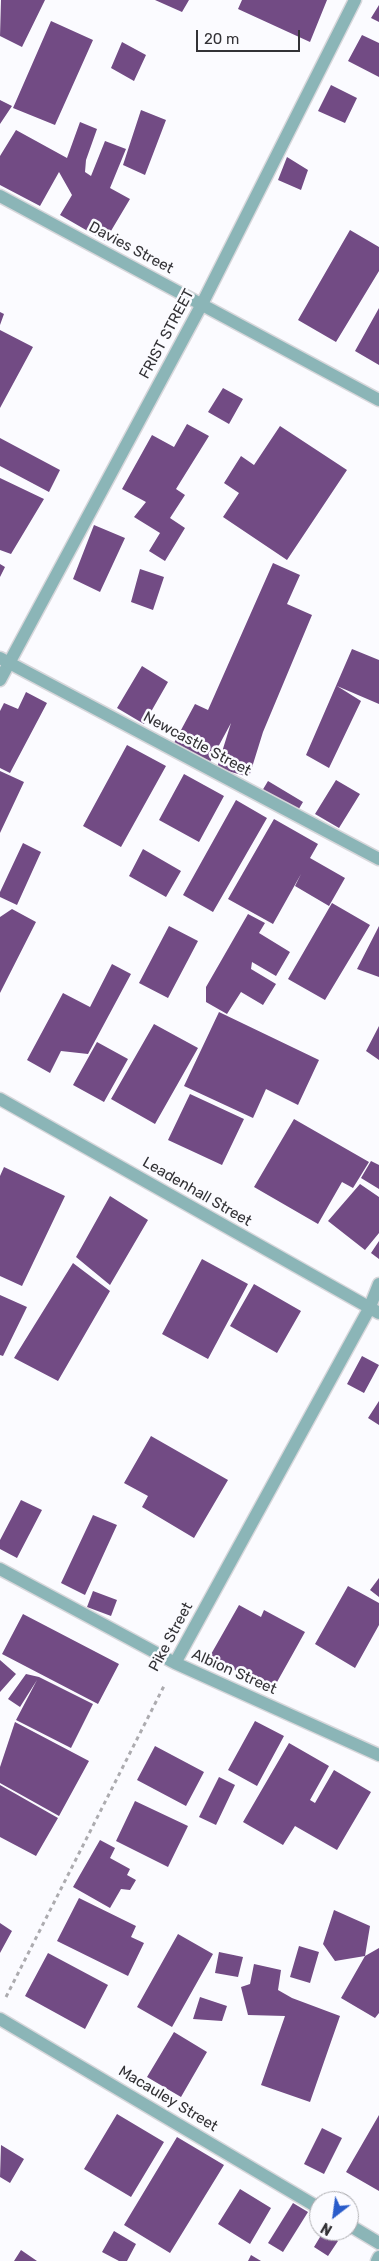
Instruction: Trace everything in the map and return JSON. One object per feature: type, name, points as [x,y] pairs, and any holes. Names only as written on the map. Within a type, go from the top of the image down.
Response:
[{"type":"street","name":"FRIST STREET","points":[[0,680],[5,661],[202,304],[355,0]]},
{"type":"street","name":"Davies Street","points":[[0,196],[379,400]]},
{"type":"street","name":"Newcastle Street","points":[[5,661],[379,859]]},
{"type":"street","name":"Leadenhall Street","points":[[0,1099],[374,1311]]},
{"type":"street","name":"Pike Street","points":[[175,1663],[374,1311],[379,1284]]},
{"type":"street","name":"Albion Street","points":[[0,1569],[175,1663],[379,1755]]},
{"type":"street","name":"Macauley Street","points":[[0,2019],[309,2202]]},
{"type":"street","points":[[359,2231],[379,2243]]},
{"type":"street","points":[[377,2261],[379,2257]]},
{"type":"path","name":"Pike Street","points":[[4,2000],[175,1663]]},
{"type":"building","points":[[1,0],[45,0],[22,47],[0,36]]},
{"type":"building","points":[[155,0],[189,0],[182,12]]},
{"type":"building","points":[[242,0],[327,0],[310,42],[238,9]]},
{"type":"building","points":[[379,5],[379,22],[371,18]]},
{"type":"building","points":[[51,21],[93,40],[55,125],[13,108]]},
{"type":"building","points":[[362,35],[379,43],[379,77],[348,61]]},
{"type":"building","points":[[122,42],[146,55],[134,81],[111,68]]},
{"type":"building","points":[[331,85],[357,98],[345,123],[318,111]]},
{"type":"building","points":[[0,100],[12,106],[0,124]]},
{"type":"building","points":[[141,110],[166,120],[145,175],[123,165]]},
{"type":"building","points":[[80,122],[97,129],[86,160],[85,172],[91,176],[105,141],[126,149],[110,188],[130,199],[105,241],[60,215],[72,195],[59,172],[40,206],[0,185],[0,156],[16,130],[67,158]]},
{"type":"building","points":[[287,157],[308,170],[301,190],[278,180]]},
{"type":"building","points":[[350,230],[379,247],[379,271],[336,342],[298,320]]},
{"type":"building","points":[[379,308],[379,365],[355,351]]},
{"type":"building","points":[[0,312],[4,314],[0,325]]},
{"type":"building","points":[[0,330],[33,347],[0,408]]},
{"type":"building","points":[[223,388],[243,399],[229,424],[208,412]]},
{"type":"building","points":[[187,424],[209,436],[176,489],[185,495],[170,518],[185,528],[165,561],[149,551],[160,533],[134,517],[146,502],[122,489],[152,435],[174,447]]},
{"type":"building","points":[[280,426],[347,470],[287,560],[223,517],[239,493],[224,483],[241,456],[254,465]]},
{"type":"building","points":[[0,438],[60,470],[49,492],[0,466]]},
{"type":"building","points":[[0,478],[44,499],[11,554],[0,550]]},
{"type":"building","points":[[94,525],[125,538],[100,592],[73,579]]},
{"type":"building","points":[[273,563],[300,575],[287,604],[312,615],[263,732],[249,777],[217,768],[231,723],[210,762],[174,743],[195,704],[208,710]]},
{"type":"building","points":[[0,564],[5,567],[0,577]]},
{"type":"building","points":[[140,569],[164,577],[153,610],[131,602]]},
{"type":"building","points":[[352,649],[379,660],[379,704],[337,686],[361,701],[329,768],[306,755]]},
{"type":"building","points":[[142,666],[168,682],[144,724],[117,708]]},
{"type":"building","points":[[26,692],[47,703],[10,773],[0,768],[0,711],[4,703],[18,709]]},
{"type":"building","points":[[127,745],[166,766],[121,847],[83,826]]},
{"type":"building","points":[[0,771],[24,782],[0,833]]},
{"type":"building","points":[[184,774],[224,796],[199,842],[159,820]]},
{"type":"building","points":[[336,780],[360,794],[339,828],[315,814]]},
{"type":"building","points":[[268,781],[303,802],[297,812],[262,791]]},
{"type":"building","points":[[236,800],[267,818],[213,912],[183,895]]},
{"type":"building","points":[[274,819],[318,844],[310,858],[345,878],[329,906],[295,886],[301,874],[273,924],[228,899]]},
{"type":"building","points":[[23,843],[41,852],[17,905],[0,897],[0,892]]},
{"type":"building","points":[[143,849],[181,871],[166,897],[129,876]]},
{"type":"building","points":[[332,903],[370,925],[325,1000],[288,979]]},
{"type":"building","points":[[12,909],[36,922],[0,993],[0,917]]},
{"type":"building","points":[[248,914],[265,923],[259,933],[290,952],[276,976],[252,962],[251,969],[276,984],[263,1005],[241,992],[227,1014],[206,1002],[206,987]]},
{"type":"building","points":[[169,926],[198,941],[168,998],[139,983]]},
{"type":"building","points":[[379,926],[379,977],[357,969]]},
{"type":"building","points":[[112,964],[131,974],[88,1054],[61,1051],[50,1073],[27,1060],[63,993],[90,1007]]},
{"type":"building","points":[[219,1012],[319,1060],[298,1105],[266,1089],[253,1118],[184,1086]]},
{"type":"building","points":[[154,1024],[198,1048],[155,1124],[111,1099]]},
{"type":"building","points":[[379,1026],[379,1060],[366,1051]]},
{"type":"building","points":[[97,1042],[128,1059],[104,1102],[73,1085]]},
{"type":"building","points":[[190,1094],[244,1119],[222,1165],[168,1140]]},
{"type":"building","points":[[294,1119],[369,1162],[353,1188],[342,1182],[318,1224],[254,1187]]},
{"type":"building","points":[[371,1161],[379,1165],[379,1189],[361,1178]]},
{"type":"building","points":[[4,1167],[65,1196],[22,1286],[0,1276],[0,1176]]},
{"type":"building","points":[[360,1184],[379,1197],[379,1233],[365,1250],[328,1221]]},
{"type":"building","points":[[110,1196],[148,1220],[110,1285],[76,1257]]},
{"type":"building","points":[[379,1241],[379,1259],[371,1253]]},
{"type":"building","points":[[202,1259],[248,1284],[208,1359],[162,1334]]},
{"type":"building","points":[[73,1263],[110,1291],[58,1381],[14,1358]]},
{"type":"building","points":[[254,1284],[301,1311],[277,1353],[230,1326]]},
{"type":"building","points":[[0,1295],[27,1307],[3,1356],[0,1355]]},
{"type":"building","points":[[362,1356],[379,1365],[364,1393],[347,1384]]},
{"type":"building","points":[[379,1401],[379,1425],[368,1418]]},
{"type":"building","points":[[151,1436],[228,1480],[194,1538],[142,1507],[148,1496],[124,1483]]},
{"type":"building","points":[[21,1500],[42,1510],[17,1558],[0,1549],[0,1540]]},
{"type":"building","points":[[93,1515],[117,1525],[85,1595],[61,1583]]},
{"type":"building","points":[[379,1578],[379,1597],[370,1590]]},
{"type":"building","points":[[348,1586],[379,1603],[379,1625],[355,1668],[315,1644]]},
{"type":"building","points":[[93,1591],[117,1600],[111,1616],[87,1607]]},
{"type":"building","points":[[239,1605],[261,1617],[264,1610],[305,1632],[272,1691],[210,1656]]},
{"type":"building","points":[[23,1614],[119,1664],[98,1704],[2,1654]]},
{"type":"building","points":[[0,1660],[16,1674],[0,1692]]},
{"type":"building","points":[[26,1674],[39,1677],[93,1704],[71,1748],[16,1720],[37,1680],[20,1707],[8,1699]]},
{"type":"building","points":[[255,1721],[284,1736],[257,1786],[228,1770]]},
{"type":"building","points":[[15,1722],[89,1761],[59,1816],[0,1783],[0,1767]]},
{"type":"building","points":[[289,1743],[329,1766],[310,1800],[315,1803],[334,1770],[371,1792],[337,1850],[295,1826],[283,1845],[243,1822]]},
{"type":"building","points":[[155,1746],[204,1772],[186,1806],[137,1780]]},
{"type":"building","points":[[219,1777],[235,1785],[216,1825],[199,1817]]},
{"type":"building","points":[[0,1785],[58,1818],[36,1856],[0,1837]]},
{"type":"building","points":[[135,1801],[188,1826],[168,1867],[116,1841]]},
{"type":"building","points":[[100,1840],[115,1848],[110,1858],[130,1869],[127,1875],[136,1880],[130,1890],[121,1889],[110,1908],[73,1887]]},
{"type":"building","points":[[79,1898],[136,1926],[131,1937],[144,1943],[128,1976],[57,1941]]},
{"type":"building","points":[[334,1910],[370,1926],[365,1956],[335,1961],[323,1944]]},
{"type":"building","points":[[0,1923],[12,1931],[0,1953]]},
{"type":"building","points":[[178,1934],[213,1954],[172,2027],[137,2007]]},
{"type":"building","points":[[299,1946],[319,1952],[310,1983],[290,1977]]},
{"type":"building","points":[[379,1948],[379,2013],[375,2018],[341,1998],[365,1956]]},
{"type":"building","points":[[219,1952],[243,1957],[238,1977],[215,1973]]},
{"type":"building","points":[[48,1953],[108,1985],[85,2029],[25,1996]]},
{"type":"building","points":[[254,1964],[281,1970],[278,1990],[292,1998],[340,2016],[310,2102],[261,2085],[285,2016],[248,2015],[241,1987],[250,1984]]},
{"type":"building","points":[[200,1997],[227,2006],[222,2021],[193,2019]]},
{"type":"building","points":[[174,2032],[207,2052],[181,2097],[147,2077]]},
{"type":"building","points":[[117,2114],[164,2142],[131,2197],[84,2169]]},
{"type":"building","points":[[379,2115],[379,2191],[346,2172]]},
{"type":"building","points":[[322,2128],[342,2138],[324,2174],[304,2164]]},
{"type":"building","points":[[177,2137],[224,2165],[170,2253],[124,2225]]},
{"type":"building","points":[[1,2145],[24,2159],[10,2183],[0,2177]]},
{"type":"building","points":[[240,2189],[271,2208],[250,2244],[218,2224]]},
{"type":"building","points":[[293,2203],[308,2212],[283,2252],[268,2243]]},
{"type":"building","points":[[114,2231],[136,2244],[127,2261],[119,2261],[102,2252]]},
{"type":"building","points":[[318,2241],[338,2241],[328,2256],[314,2247]]},
{"type":"building","points":[[21,2250],[37,2261],[14,2261]]},
{"type":"building","points":[[251,2255],[261,2261],[248,2261]]}]
